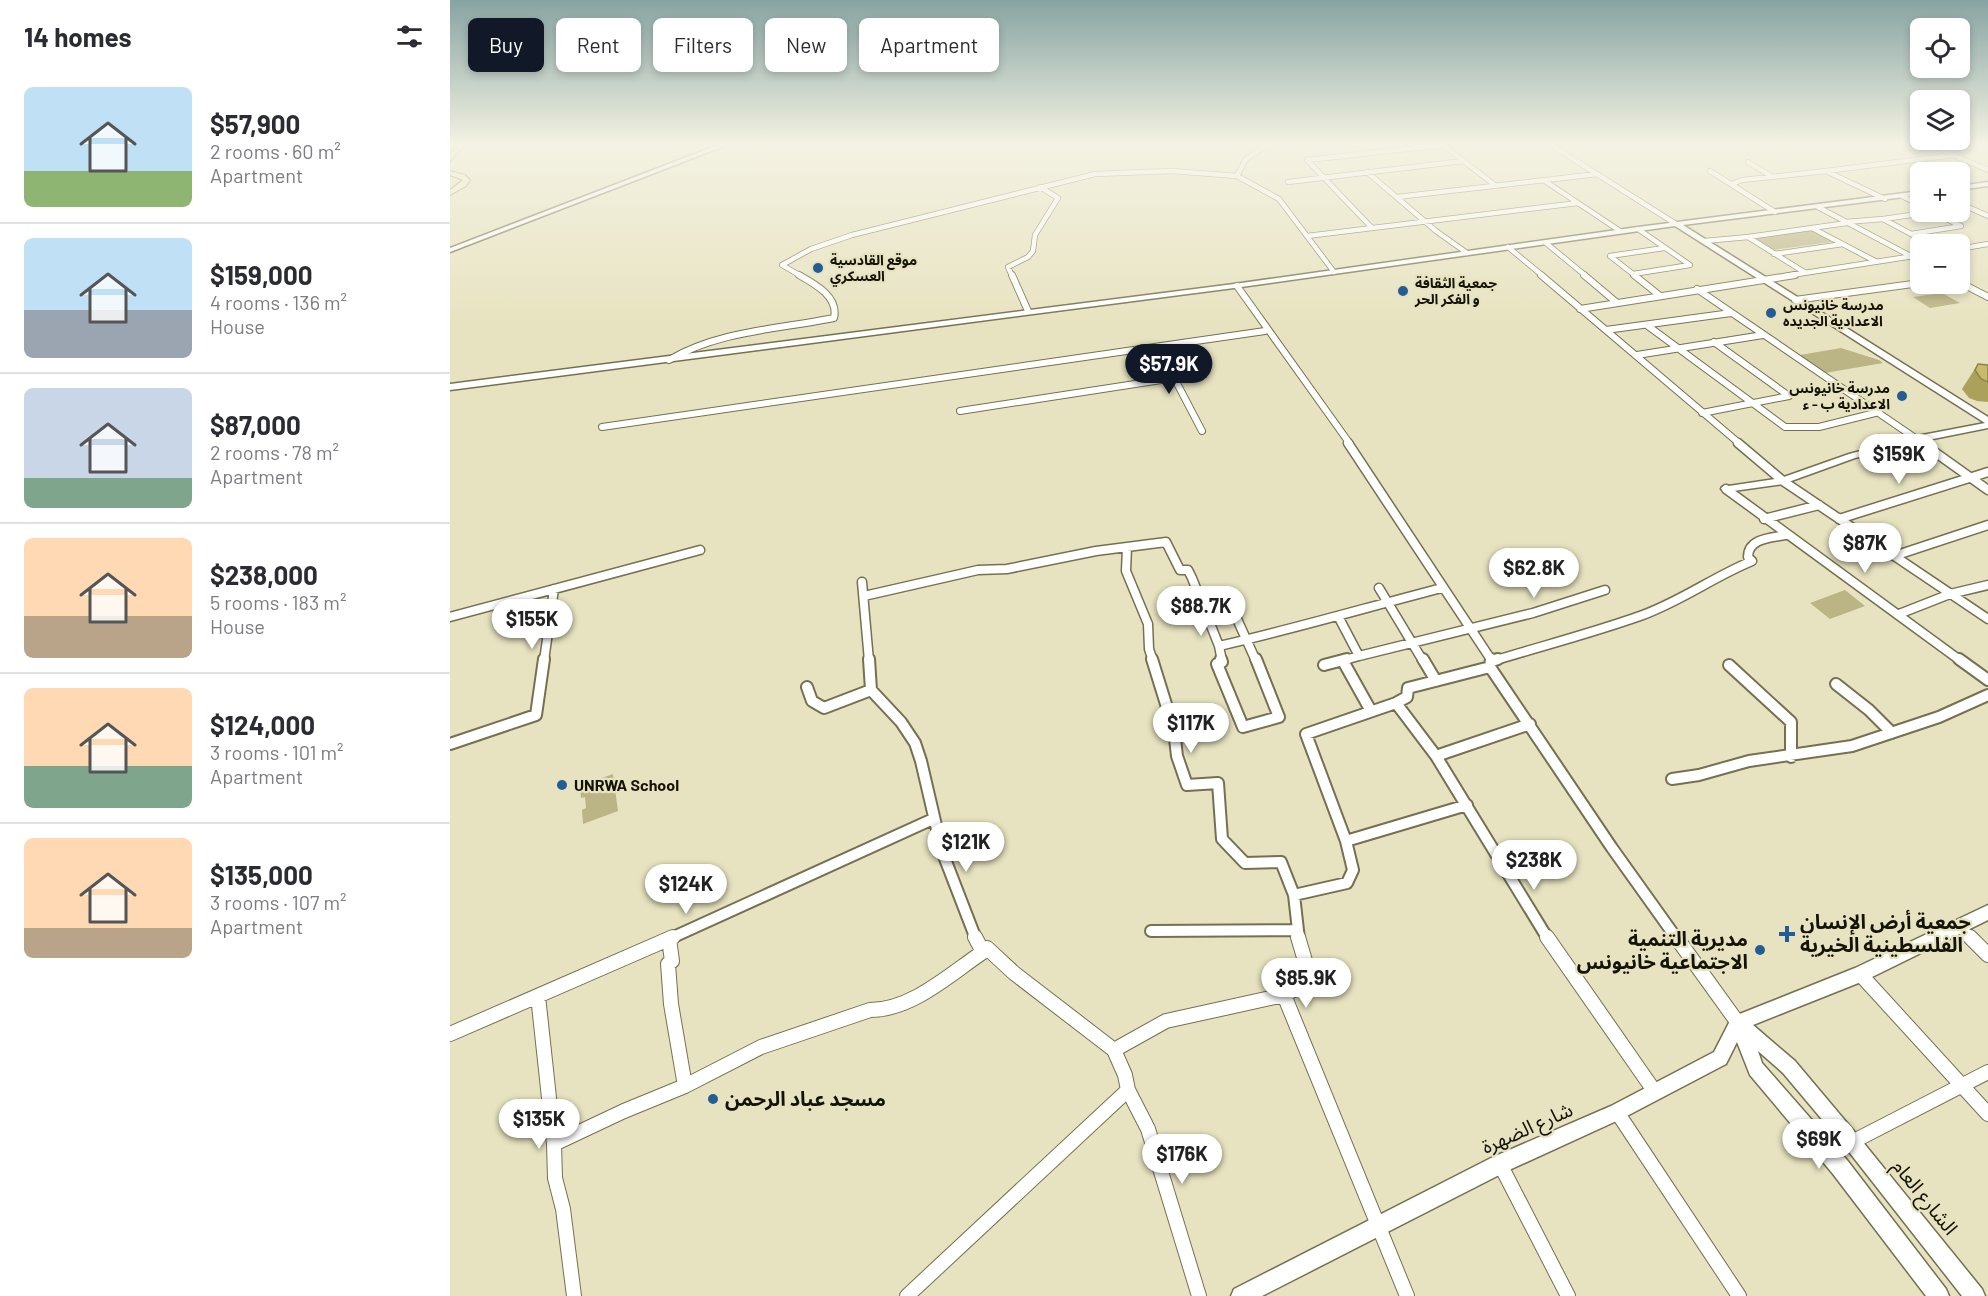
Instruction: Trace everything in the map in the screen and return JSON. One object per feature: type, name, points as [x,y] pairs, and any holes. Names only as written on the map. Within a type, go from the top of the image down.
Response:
[{"type":"street","points":[[450,250],[566,205]]},
{"type":"street","points":[[669,360],[676,354],[707,343],[834,318],[837,312],[831,297],[782,265],[800,255],[852,235],[968,205]]},
{"type":"street","points":[[1028,311],[1008,267],[1028,257],[1033,251],[1035,236],[1053,205]]},
{"type":"street","points":[[1283,205],[1334,272]]},
{"type":"street","points":[[1350,205],[1372,228]]},
{"type":"street","points":[[1406,205],[1467,253]]},
{"type":"street","points":[[1307,236],[1558,205]]},
{"type":"street","points":[[1582,205],[1620,231]]},
{"type":"street","points":[[1647,205],[1764,278],[1988,423]]},
{"type":"street","points":[[1765,205],[1775,212]]},
{"type":"street","points":[[450,387],[1028,311],[1237,286],[1620,231],[1831,205]]},
{"type":"street","points":[[1818,207],[1910,256]]},
{"type":"street","points":[[1970,208],[1988,216]]},
{"type":"street","points":[[1705,241],[1910,215]]},
{"type":"street","points":[[1883,219],[1911,234],[1961,226],[1953,222]]},
{"type":"street","points":[[1812,228],[1875,261]]},
{"type":"street","points":[[1633,274],[1690,265],[1638,229]]},
{"type":"street","points":[[1748,237],[1804,272]]},
{"type":"street","points":[[1546,243],[1616,302]]},
{"type":"street","points":[[1774,254],[1843,244]]},
{"type":"street","points":[[1970,247],[1988,244]]},
{"type":"street","points":[[1508,247],[1784,481],[1988,620]]},
{"type":"street","points":[[1659,295],[1610,256],[1664,248]]},
{"type":"street","points":[[1580,309],[1910,256]]},
{"type":"street","points":[[1795,300],[1910,284]]},
{"type":"street","points":[[1237,286],[1377,483],[1427,559],[1442,588],[1612,848],[1738,1023],[1756,1069],[1840,1167],[1939,1296]]},
{"type":"street","points":[[1970,288],[1988,297]]},
{"type":"street","points":[[1697,289],[1879,412],[1988,490]]},
{"type":"street","points":[[1606,330],[1731,313]]},
{"type":"street","points":[[1648,326],[1785,427],[1797,430],[1879,412]]},
{"type":"street","points":[[602,427],[1265,331]]},
{"type":"street","points":[[1637,355],[1764,335]]},
{"type":"street","points":[[1702,413],[1789,396],[1714,342]]},
{"type":"street","points":[[1158,346],[1202,431]]},
{"type":"street","points":[[960,411],[1174,378]]},
{"type":"street","points":[[1726,489],[1784,481],[1852,456],[1988,423]]},
{"type":"street","points":[[1839,519],[1967,476],[1988,472]]},
{"type":"street","points":[[1726,489],[1785,535],[1899,614],[1988,680]]},
{"type":"street","points":[[1764,519],[1819,505]]},
{"type":"street","points":[[1894,556],[1988,525]]},
{"type":"street","points":[[1294,895],[1347,883],[1353,870],[1346,841],[1306,734],[1396,703],[1407,697],[1408,687],[1436,681],[1640,616],[1691,594],[1726,572],[1752,561],[1748,557],[1748,551],[1756,541],[1785,535]]},
{"type":"street","points":[[864,596],[978,570],[1007,569],[1166,542],[1180,570],[1188,570],[1219,646],[1222,662],[1217,664],[1243,727],[1279,717],[1248,640],[1237,619],[1233,596]]},
{"type":"street","points":[[1114,1050],[1166,1021],[1284,995],[1311,981],[1296,930],[1294,895],[1281,862],[1245,863],[1222,839],[1218,783],[1187,785],[1177,756],[1168,709],[1149,649],[1148,624],[1126,571],[1126,547]]},
{"type":"street","points":[[450,617],[700,550]]},
{"type":"street","points":[[862,582],[871,690],[914,741],[923,763],[933,819],[964,909],[983,952]]},
{"type":"street","points":[[1899,614],[1950,594],[1988,585]]},
{"type":"street","points":[[1379,588],[1436,681]]},
{"type":"street","points":[[1219,646],[1442,588]]},
{"type":"street","points":[[450,744],[536,715],[554,589]]},
{"type":"street","points":[[1324,665],[1471,630],[1605,590]]},
{"type":"street","points":[[1338,616],[1359,656]]},
{"type":"street","points":[[1343,661],[1371,711]]},
{"type":"street","points":[[1729,665],[1791,722],[1791,757]]},
{"type":"street","points":[[1836,684],[1869,710],[1892,733]]},
{"type":"street","points":[[807,687],[812,701],[824,708],[871,690]]},
{"type":"street","points":[[1672,779],[1699,775],[1749,761],[1791,757],[1852,746],[1939,717],[1988,695]]},
{"type":"street","points":[[1396,703],[1436,756],[1534,919],[1655,1092]]},
{"type":"street","points":[[1436,756],[1530,724]]},
{"type":"street","points":[[1346,841],[1467,805]]},
{"type":"street","points":[[450,1035],[933,819]]},
{"type":"street","points":[[1738,1023],[1860,974],[1988,912]]},
{"type":"street","points":[[1959,926],[1988,955]]},
{"type":"street","points":[[1151,931],[1296,930]]},
{"type":"street","points":[[669,939],[672,961],[668,964],[672,994],[670,1004],[685,1086]]},
{"type":"street","points":[[554,1144],[624,1111],[685,1086],[761,1047],[870,1010],[880,1012],[900,1006],[987,948],[1014,973],[1114,1050],[1125,1075],[1128,1090],[1148,1130],[1199,1296]]},
{"type":"street","points":[[1860,974],[1988,1114]]},
{"type":"street","points":[[1284,995],[1407,1296]]},
{"type":"street","points":[[538,996],[554,1144],[555,1178],[563,1209],[569,1294]]},
{"type":"street","name":"شارع الضهرة","points":[[1241,1296],[1377,1225],[1500,1164],[1617,1112],[1720,1058],[1738,1023]]},
{"type":"street","name":"الشارع العام","points":[[1738,1023],[1789,1067],[1975,1296]]},
{"type":"street","points":[[1852,1142],[1988,1072]]},
{"type":"street","points":[[907,1296],[1128,1090]]},
{"type":"street","points":[[1617,1112],[1738,1296]]},
{"type":"street","points":[[1500,1164],[1568,1296]]},
{"type":"shaded area","points":[[1812,230],[1832,240],[1831,242],[1772,250],[1752,239]]},
{"type":"shaded area","points":[[1944,294],[1960,303],[1930,308],[1913,297]]},
{"type":"shaded area","points":[[1841,348],[1883,363],[1825,373],[1800,355]]},
{"type":"shaded area","points":[[1845,590],[1865,606],[1830,619],[1810,603]]},
{"type":"shaded area","points":[[613,774],[618,811],[583,824],[582,810],[586,808],[585,797],[581,798],[580,786]]},
{"type":"building","points":[[1978,364],[1988,365],[1988,382],[1981,379],[1975,370]]},
{"type":"place","name":"موقع القادسية العسكري","points":[[818,268]]},
{"type":"place","name":"جمعية الثقافة و الفكر الحر","points":[[1403,291]]},
{"type":"place","name":"مدرسة خانيونس الاعدادية الجديده","points":[[1771,313]]},
{"type":"place","name":"مدرسة خانيونس الاعدادية ب - ء","points":[[1902,396]]},
{"type":"place","name":"UNRWA School","points":[[562,785]]},
{"type":"place","name":"جمعية أرض الإنسان الفلسطينية الخيرية","points":[[1787,934]]},
{"type":"place","name":"مديرية التنمية الاجتماعية خانيونس","points":[[1760,950]]},
{"type":"place","name":"مسجد عباد الرحمن","points":[[713,1099]]}]
